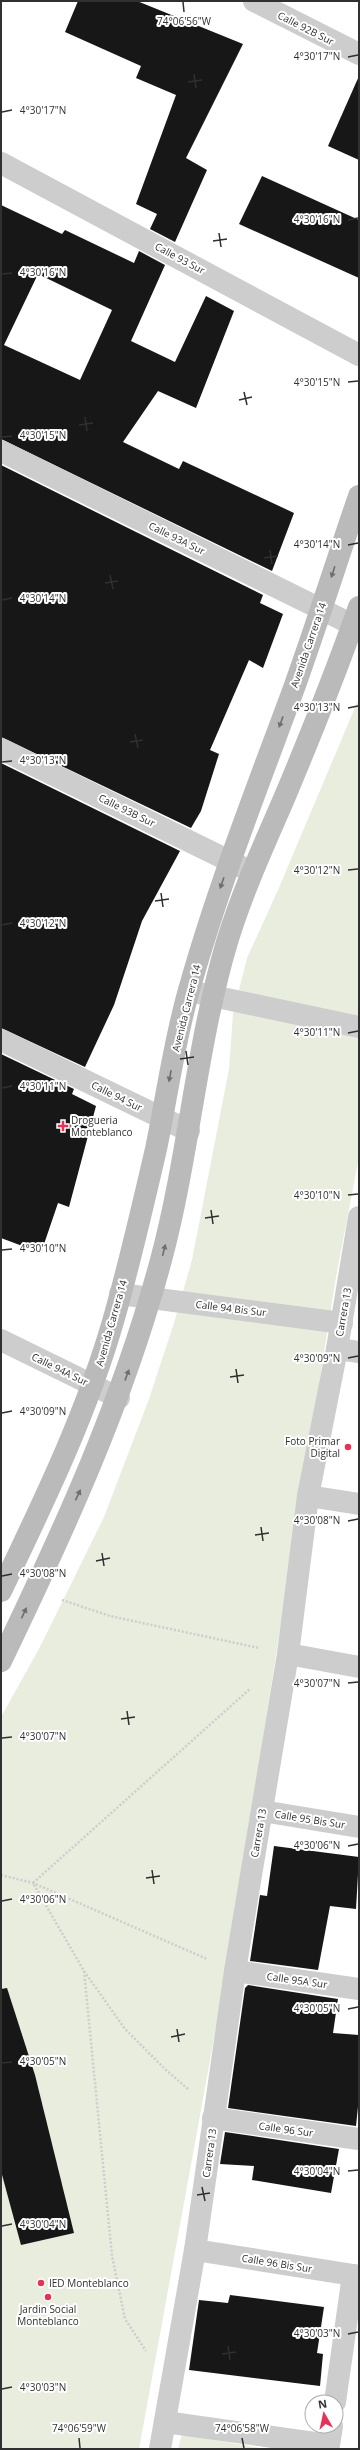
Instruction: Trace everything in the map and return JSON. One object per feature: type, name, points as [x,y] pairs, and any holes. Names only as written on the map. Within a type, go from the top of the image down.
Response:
[{"type":"main road","name":"Avenida Carrera 14","points":[[1,1591],[63,1461],[92,1385],[120,1294],[162,1118],[189,991],[230,861],[321,609],[359,496]]},
{"type":"main road","points":[[1,1661],[6,1637],[34,1591],[98,1452],[137,1346],[174,1209],[213,996],[227,943],[252,872],[356,616]]},
{"type":"street","name":"Calle 92B Sur","points":[[254,1],[359,54]]},
{"type":"street","name":"Calle 93 Sur","points":[[1,163],[359,355]]},
{"type":"street","name":"Calle 93A Sur","points":[[1,451],[321,609],[356,616]]},
{"type":"street","name":"Calle 93B Sur","points":[[1,749],[252,872]]},
{"type":"street","points":[[189,991],[359,1027]]},
{"type":"street","name":"Calle 94 Sur","points":[[1,1040],[189,1131]]},
{"type":"street","name":"Carrera 13","points":[[160,2449],[195,2250],[235,1972],[288,1654],[308,1496],[342,1323],[359,1217]]},
{"type":"street","name":"Calle 94 Bis Sur","points":[[120,1294],[342,1323]]},
{"type":"street","name":"Calle 94A Sur","points":[[1,1340],[119,1398]]},
{"type":"street","points":[[337,1349],[359,1352]]},
{"type":"street","points":[[308,1496],[359,1504]]},
{"type":"street","points":[[288,1654],[359,1667]]},
{"type":"street","name":"Calle 95 Bis Sur","points":[[262,1811],[359,1827]]},
{"type":"street","name":"Calle 95A Sur","points":[[235,1972],[359,1989]]},
{"type":"street","name":"Calle 96 Sur","points":[[213,2118],[359,2139]]},
{"type":"street","name":"Calle 96 Bis Sur","points":[[195,2250],[356,2275]]},
{"type":"street","points":[[336,2394],[356,2275]]},
{"type":"street","points":[[165,2422],[330,2436]]},
{"type":"path","points":[[34,1591],[110,1616],[288,1654]]},
{"type":"path","points":[[33,1883],[253,1686]]},
{"type":"path","points":[[1,1875],[33,1883],[235,1972]]},
{"type":"path","points":[[33,1883],[84,1971],[125,2029],[166,2070],[184,2084],[213,2118]]},
{"type":"path","points":[[84,1971],[112,2256],[125,2319],[141,2345],[172,2382]]},
{"type":"shaded area","points":[[359,698],[359,1157],[336,1277],[224,1984],[139,2449],[1,2449],[1,1717],[40,1647],[104,1517],[149,1399],[174,1323],[192,1260],[229,1069],[233,1014],[247,958],[278,890]]},
{"type":"shaded area","points":[[182,2434],[265,2449],[178,2449]]},
{"type":"building","points":[[78,1],[137,1],[243,44],[186,158],[207,170],[175,242],[150,229],[157,214],[136,204],[176,95],[136,78],[141,66],[65,32]]},
{"type":"building","points":[[359,76],[359,160],[328,146]]},
{"type":"building","points":[[262,176],[359,220],[359,278],[239,224]]},
{"type":"building","points":[[1,205],[62,234],[65,230],[134,263],[139,251],[165,265],[131,341],[175,362],[206,296],[234,311],[196,408],[158,391],[123,442],[179,469],[183,461],[294,513],[272,571],[1,439]],"holes":[[[38,274],[112,310],[80,380],[4,345]]]},
{"type":"building","points":[[1,465],[263,595],[260,603],[283,614],[263,668],[249,660],[210,750],[219,754],[201,811],[191,828],[1,737]]},
{"type":"building","points":[[1,763],[180,851],[142,921],[114,1005],[85,1067],[1,1028]]},
{"type":"building","points":[[1,1054],[74,1089],[72,1094],[96,1106],[69,1207],[58,1203],[41,1253],[1,1238]]},
{"type":"building","points":[[274,1846],[359,1857],[356,1909],[330,1906],[318,1970],[250,1961],[260,1895],[267,1896]]},
{"type":"building","points":[[248,1985],[338,1999],[333,2033],[359,2035],[359,2097],[356,2126],[228,2108],[245,1988]]},
{"type":"building","points":[[7,1988],[35,2075],[74,2233],[21,2245],[1,2171],[1,1989]]},
{"type":"building","points":[[225,2132],[339,2149],[331,2193],[252,2180],[254,2166],[220,2164]]},
{"type":"building","points":[[230,2295],[324,2307],[317,2353],[323,2354],[320,2386],[189,2370],[199,2300],[228,2303]]},
{"type":"place","name":"Drogueria Monteblanco","points":[[63,1126]]},
{"type":"place","name":"Foto Primar Digital","points":[[348,1447]]},
{"type":"place","name":"IED Monteblanco","points":[[41,2283]]},
{"type":"place","name":"Jardin Social Monteblanco","points":[[48,2297]]}]
